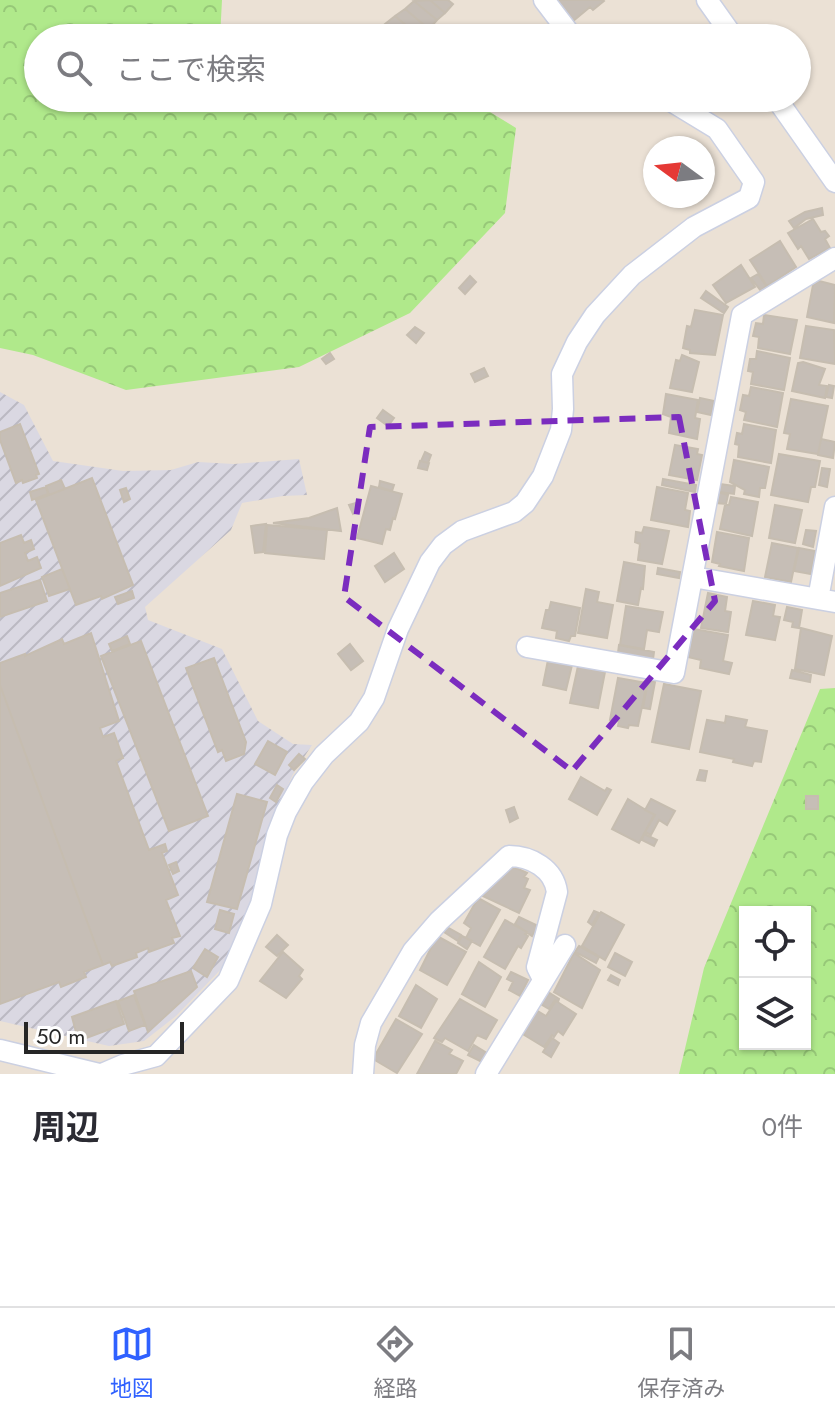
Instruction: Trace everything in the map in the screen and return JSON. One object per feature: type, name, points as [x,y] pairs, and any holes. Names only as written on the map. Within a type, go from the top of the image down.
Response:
[{"type":"street","points":[[544,0],[562,24]]},
{"type":"street","points":[[707,0],[724,24]]},
{"type":"street","points":[[0,1050],[100,1074],[156,1056],[228,981],[261,904],[277,835],[286,812],[324,755],[359,722],[374,698],[398,629],[430,562],[443,545],[462,531],[514,512],[525,503],[543,476],[561,430],[562,374],[577,342],[595,315],[632,275],[694,227],[749,198],[754,182],[717,129],[689,112]]},
{"type":"street","points":[[786,112],[835,182]]},
{"type":"street","points":[[527,647],[674,673],[742,315],[835,258]]},
{"type":"street","points":[[693,577],[827,601],[835,507]]},
{"type":"street","points":[[363,1074],[365,1045],[371,1023],[413,951],[439,921],[509,856],[520,856],[551,873],[556,884],[557,892],[537,967],[543,979]]},
{"type":"street","points":[[486,1074],[565,945]]},
{"type":"highlighted area","points":[[679,417],[715,601],[572,771],[344,597],[370,427]]},
{"type":"shaded area","points":[[0,392],[24,405],[53,461],[123,471],[171,470],[198,462],[234,464],[299,459],[307,495],[242,503],[231,530],[145,607],[148,620],[222,649],[258,721],[293,744],[312,745],[293,774],[275,813],[254,894],[225,965],[176,1016],[144,1041],[109,1046],[0,1021]]},
{"type":"green space","points":[[0,0],[222,0],[221,24],[24,24],[24,112],[490,112],[516,128],[505,213],[410,313],[299,367],[126,390],[33,355],[0,348]]},
{"type":"green space","points":[[835,688],[835,1074],[679,1074],[704,968],[820,689]]},
{"type":"building","points":[[430,0],[448,0],[453,4],[445,13]]},
{"type":"building","points":[[430,0],[445,13],[437,20],[414,1]]},
{"type":"building","points":[[555,0],[604,1],[593,10],[590,7],[573,21]]},
{"type":"building","points":[[414,1],[437,20],[433,24],[423,24],[405,9]]},
{"type":"building","points":[[405,9],[423,24],[405,24],[395,16]]},
{"type":"building","points":[[395,16],[405,24],[385,24]]},
{"type":"building","points":[[822,208],[823,215],[806,219],[794,228],[789,221],[805,212]]},
{"type":"building","points":[[813,219],[821,232],[825,231],[829,236],[825,239],[830,248],[809,259],[788,233]]},
{"type":"building","points":[[780,241],[796,267],[767,286],[750,260]]},
{"type":"building","points":[[741,265],[755,287],[726,303],[713,285]]},
{"type":"building","points":[[758,274],[766,286],[761,291],[751,278]]},
{"type":"building","points":[[470,276],[476,282],[465,294],[459,288]]},
{"type":"building","points":[[819,281],[835,285],[834,323],[807,317],[813,285]]},
{"type":"building","points":[[706,291],[728,307],[724,313],[701,298]]},
{"type":"building","points":[[695,310],[723,315],[715,355],[690,353],[690,350],[683,348],[687,326],[691,327]]},
{"type":"building","points":[[764,315],[797,320],[790,354],[758,348],[759,337],[753,336],[756,323],[763,324]]},
{"type":"building","points":[[806,326],[834,330],[835,364],[800,358]]},
{"type":"building","points":[[415,327],[424,333],[416,343],[407,335]]},
{"type":"building","points":[[757,351],[790,358],[784,390],[751,384],[753,372],[748,371],[750,359],[756,359]]},
{"type":"building","points":[[330,353],[334,359],[326,364],[322,359]]},
{"type":"building","points":[[682,355],[699,362],[692,392],[670,388],[676,360],[680,361]]},
{"type":"building","points":[[798,363],[825,369],[819,385],[827,386],[825,398],[792,391]]},
{"type":"building","points":[[484,368],[488,376],[475,382],[471,374]]},
{"type":"building","points":[[829,385],[834,386],[832,398],[826,397]]},
{"type":"building","points":[[751,387],[783,393],[777,427],[744,420],[746,412],[740,410],[743,395],[749,396]]},
{"type":"building","points":[[666,394],[698,400],[695,418],[700,419],[697,439],[669,433],[671,417],[663,414]]},
{"type":"building","points":[[700,398],[714,401],[711,415],[697,412]]},
{"type":"building","points":[[791,399],[828,406],[818,454],[787,449],[790,434],[784,433]]},
{"type":"building","points":[[383,410],[394,418],[388,426],[377,418]]},
{"type":"building","points":[[20,424],[39,474],[37,478],[16,483],[0,432]]},
{"type":"building","points":[[744,424],[776,430],[771,463],[738,457],[739,445],[735,444],[737,433],[742,434]]},
{"type":"building","points":[[821,439],[835,442],[833,458],[818,455]]},
{"type":"building","points":[[675,445],[698,449],[697,454],[702,455],[697,480],[669,475]]},
{"type":"building","points":[[425,452],[431,455],[428,463],[421,461]]},
{"type":"building","points":[[779,454],[820,461],[815,487],[811,487],[808,502],[771,495]]},
{"type":"building","points":[[734,460],[769,467],[765,488],[760,488],[759,497],[744,494],[745,490],[730,482]]},
{"type":"building","points":[[420,461],[429,463],[427,470],[418,468]]},
{"type":"building","points":[[822,468],[830,469],[827,487],[819,485]]},
{"type":"building","points":[[92,478],[133,585],[102,599],[101,596],[76,605],[36,500]]},
{"type":"building","points":[[663,479],[696,485],[695,492],[662,485]]},
{"type":"building","points":[[61,480],[65,489],[49,495],[46,486]]},
{"type":"building","points":[[380,481],[394,485],[392,491],[379,487]]},
{"type":"building","points":[[720,484],[735,486],[734,494],[719,492]]},
{"type":"building","points":[[371,486],[402,494],[395,519],[390,530],[386,529],[382,544],[357,538]]},
{"type":"building","points":[[46,487],[48,494],[32,500],[30,492]]},
{"type":"building","points":[[657,487],[688,493],[685,510],[690,511],[688,527],[651,520]]},
{"type":"building","points":[[126,488],[130,499],[124,502],[120,490]]},
{"type":"building","points":[[718,492],[728,495],[726,504],[716,503]]},
{"type":"building","points":[[731,497],[758,502],[752,536],[720,529],[725,505],[729,505]]},
{"type":"building","points":[[356,503],[359,511],[353,514],[349,505]]},
{"type":"building","points":[[775,505],[802,510],[795,543],[769,538]]},
{"type":"building","points":[[337,508],[341,531],[273,523],[309,518]]},
{"type":"building","points":[[266,524],[263,552],[255,553],[251,526]]},
{"type":"building","points":[[267,525],[327,530],[324,559],[265,553]]},
{"type":"building","points":[[644,527],[669,531],[662,564],[638,560],[640,544],[635,542],[636,532],[642,533]]},
{"type":"building","points":[[806,530],[816,531],[813,547],[803,544]]},
{"type":"building","points":[[717,532],[749,538],[744,571],[712,562]]},
{"type":"building","points":[[21,535],[24,543],[31,540],[34,549],[25,553],[28,561],[37,557],[41,568],[0,586],[0,543]]},
{"type":"building","points":[[772,543],[798,548],[791,582],[765,577]]},
{"type":"building","points":[[799,548],[815,551],[811,574],[794,571]]},
{"type":"building","points":[[394,553],[404,569],[385,582],[375,566]]},
{"type":"building","points":[[624,562],[645,566],[638,605],[617,601]]},
{"type":"building","points":[[658,568],[680,572],[679,578],[657,574]]},
{"type":"building","points":[[62,569],[70,589],[49,596],[42,577]]},
{"type":"building","points":[[40,580],[47,601],[0,617],[0,593]]},
{"type":"building","points":[[586,589],[599,592],[597,602],[613,605],[607,638],[578,633]]},
{"type":"building","points":[[132,591],[134,598],[118,604],[115,597]]},
{"type":"building","points":[[708,593],[727,597],[725,611],[731,612],[728,632],[701,628]]},
{"type":"building","points":[[753,601],[775,605],[773,616],[780,617],[775,640],[746,635]]},
{"type":"building","points":[[551,602],[580,608],[575,636],[571,636],[569,641],[556,638],[557,631],[542,628]]},
{"type":"building","points":[[626,606],[663,612],[659,632],[647,630],[644,649],[620,645]]},
{"type":"building","points":[[787,607],[802,610],[799,628],[792,627],[793,622],[784,620]]},
{"type":"building","points":[[801,628],[832,636],[824,675],[795,669]]},
{"type":"building","points":[[694,629],[728,635],[723,661],[732,663],[729,674],[700,668],[701,660],[688,657]]},
{"type":"building","points":[[91,633],[119,721],[100,728],[103,737],[114,733],[123,758],[116,761],[149,850],[165,844],[167,851],[162,853],[178,895],[166,900],[180,936],[172,938],[174,943],[149,952],[148,948],[136,953],[137,957],[112,966],[110,962],[103,965],[0,685],[0,663],[25,656],[62,639],[64,644]]},
{"type":"building","points":[[127,636],[130,644],[112,651],[109,644]]},
{"type":"building","points":[[141,641],[208,816],[169,831],[101,656]]},
{"type":"building","points":[[350,644],[363,661],[351,670],[338,654]]},
{"type":"building","points":[[619,645],[654,652],[653,659],[618,653]]},
{"type":"building","points":[[214,658],[246,742],[244,754],[226,761],[222,750],[218,752],[186,668]]},
{"type":"building","points":[[548,660],[572,665],[566,690],[543,685]]},
{"type":"building","points":[[578,666],[605,672],[598,708],[570,703]]},
{"type":"building","points":[[792,670],[811,675],[810,682],[790,678]]},
{"type":"building","points":[[618,678],[647,683],[638,726],[618,726],[619,721],[610,720]]},
{"type":"building","points":[[648,681],[655,682],[650,709],[643,708]]},
{"type":"building","points":[[664,684],[701,691],[689,749],[652,742]]},
{"type":"building","points":[[0,685],[103,965],[84,972],[86,977],[61,987],[59,982],[0,1004]]},
{"type":"building","points":[[726,716],[747,720],[745,727],[767,731],[761,762],[754,761],[752,766],[700,752],[707,720],[725,723]]},
{"type":"building","points":[[268,741],[287,752],[275,775],[255,764]]},
{"type":"building","points":[[299,754],[305,759],[294,770],[289,765]]},
{"type":"building","points":[[700,770],[707,771],[705,781],[697,780]]},
{"type":"building","points":[[581,777],[605,791],[607,788],[611,790],[597,815],[569,799]]},
{"type":"building","points":[[277,785],[283,789],[276,802],[270,798]]},
{"type":"building","points":[[237,794],[267,802],[237,909],[207,902]]},
{"type":"building","points":[[806,796],[818,796],[818,809],[806,809]]},
{"type":"building","points":[[628,799],[654,815],[639,843],[612,829]]},
{"type":"building","points":[[651,799],[675,811],[667,825],[659,820],[651,835],[645,832],[655,815],[645,810]]},
{"type":"building","points":[[514,807],[518,818],[510,822],[506,810]]},
{"type":"building","points":[[644,834],[657,840],[654,846],[642,840]]},
{"type":"building","points":[[176,862],[179,871],[173,874],[169,865]]},
{"type":"building","points":[[507,864],[527,873],[524,888],[530,890],[519,913],[483,896]]},
{"type":"building","points":[[478,898],[500,910],[480,946],[466,938],[471,928],[464,923]]},
{"type":"building","points":[[220,910],[234,914],[229,933],[215,929]]},
{"type":"building","points":[[594,911],[599,913],[592,925],[588,922]]},
{"type":"building","points":[[601,912],[624,925],[605,960],[582,946]]},
{"type":"building","points":[[519,917],[538,926],[532,936],[515,924]]},
{"type":"building","points":[[505,920],[527,932],[525,934],[528,936],[521,948],[518,946],[505,969],[484,957]]},
{"type":"building","points":[[447,927],[461,935],[458,941],[444,932]]},
{"type":"building","points":[[277,935],[288,945],[277,956],[266,947]]},
{"type":"building","points":[[437,936],[466,952],[447,985],[420,970]]},
{"type":"building","points":[[462,936],[472,941],[467,949],[458,943]]},
{"type":"building","points":[[579,946],[599,957],[596,963],[575,952]]},
{"type":"building","points":[[205,949],[218,957],[207,977],[193,968]]},
{"type":"building","points":[[283,952],[303,970],[299,976],[302,979],[286,998],[260,981]]},
{"type":"building","points":[[574,953],[600,970],[582,1008],[554,992]]},
{"type":"building","points":[[615,953],[632,962],[625,976],[608,967]]},
{"type":"building","points":[[479,962],[501,977],[485,1007],[462,994]]},
{"type":"building","points":[[191,971],[197,987],[148,1032],[134,991]]},
{"type":"building","points":[[511,972],[528,980],[520,996],[509,990],[513,982],[507,979]]},
{"type":"building","points":[[611,975],[620,980],[618,985],[608,980]]},
{"type":"building","points":[[416,985],[437,999],[421,1028],[399,1016]]},
{"type":"building","points":[[545,990],[559,999],[549,1009],[537,1002]]},
{"type":"building","points":[[134,995],[145,1025],[129,1031],[118,1001]]},
{"type":"building","points":[[460,999],[497,1020],[486,1039],[477,1035],[468,1051],[445,1038],[442,1042],[434,1038]]},
{"type":"building","points":[[116,1001],[124,1024],[81,1040],[77,1036],[72,1017]]},
{"type":"building","points":[[556,1001],[576,1014],[563,1035],[558,1031],[544,1047],[521,1033],[536,1010],[546,1016]]},
{"type":"building","points":[[396,1019],[422,1034],[397,1073],[373,1059]]},
{"type":"building","points":[[552,1038],[559,1043],[551,1057],[543,1052]]},
{"type":"building","points":[[435,1041],[452,1050],[449,1054],[463,1061],[456,1074],[417,1074]]},
{"type":"building","points":[[474,1045],[487,1053],[482,1062],[468,1055]]}]
